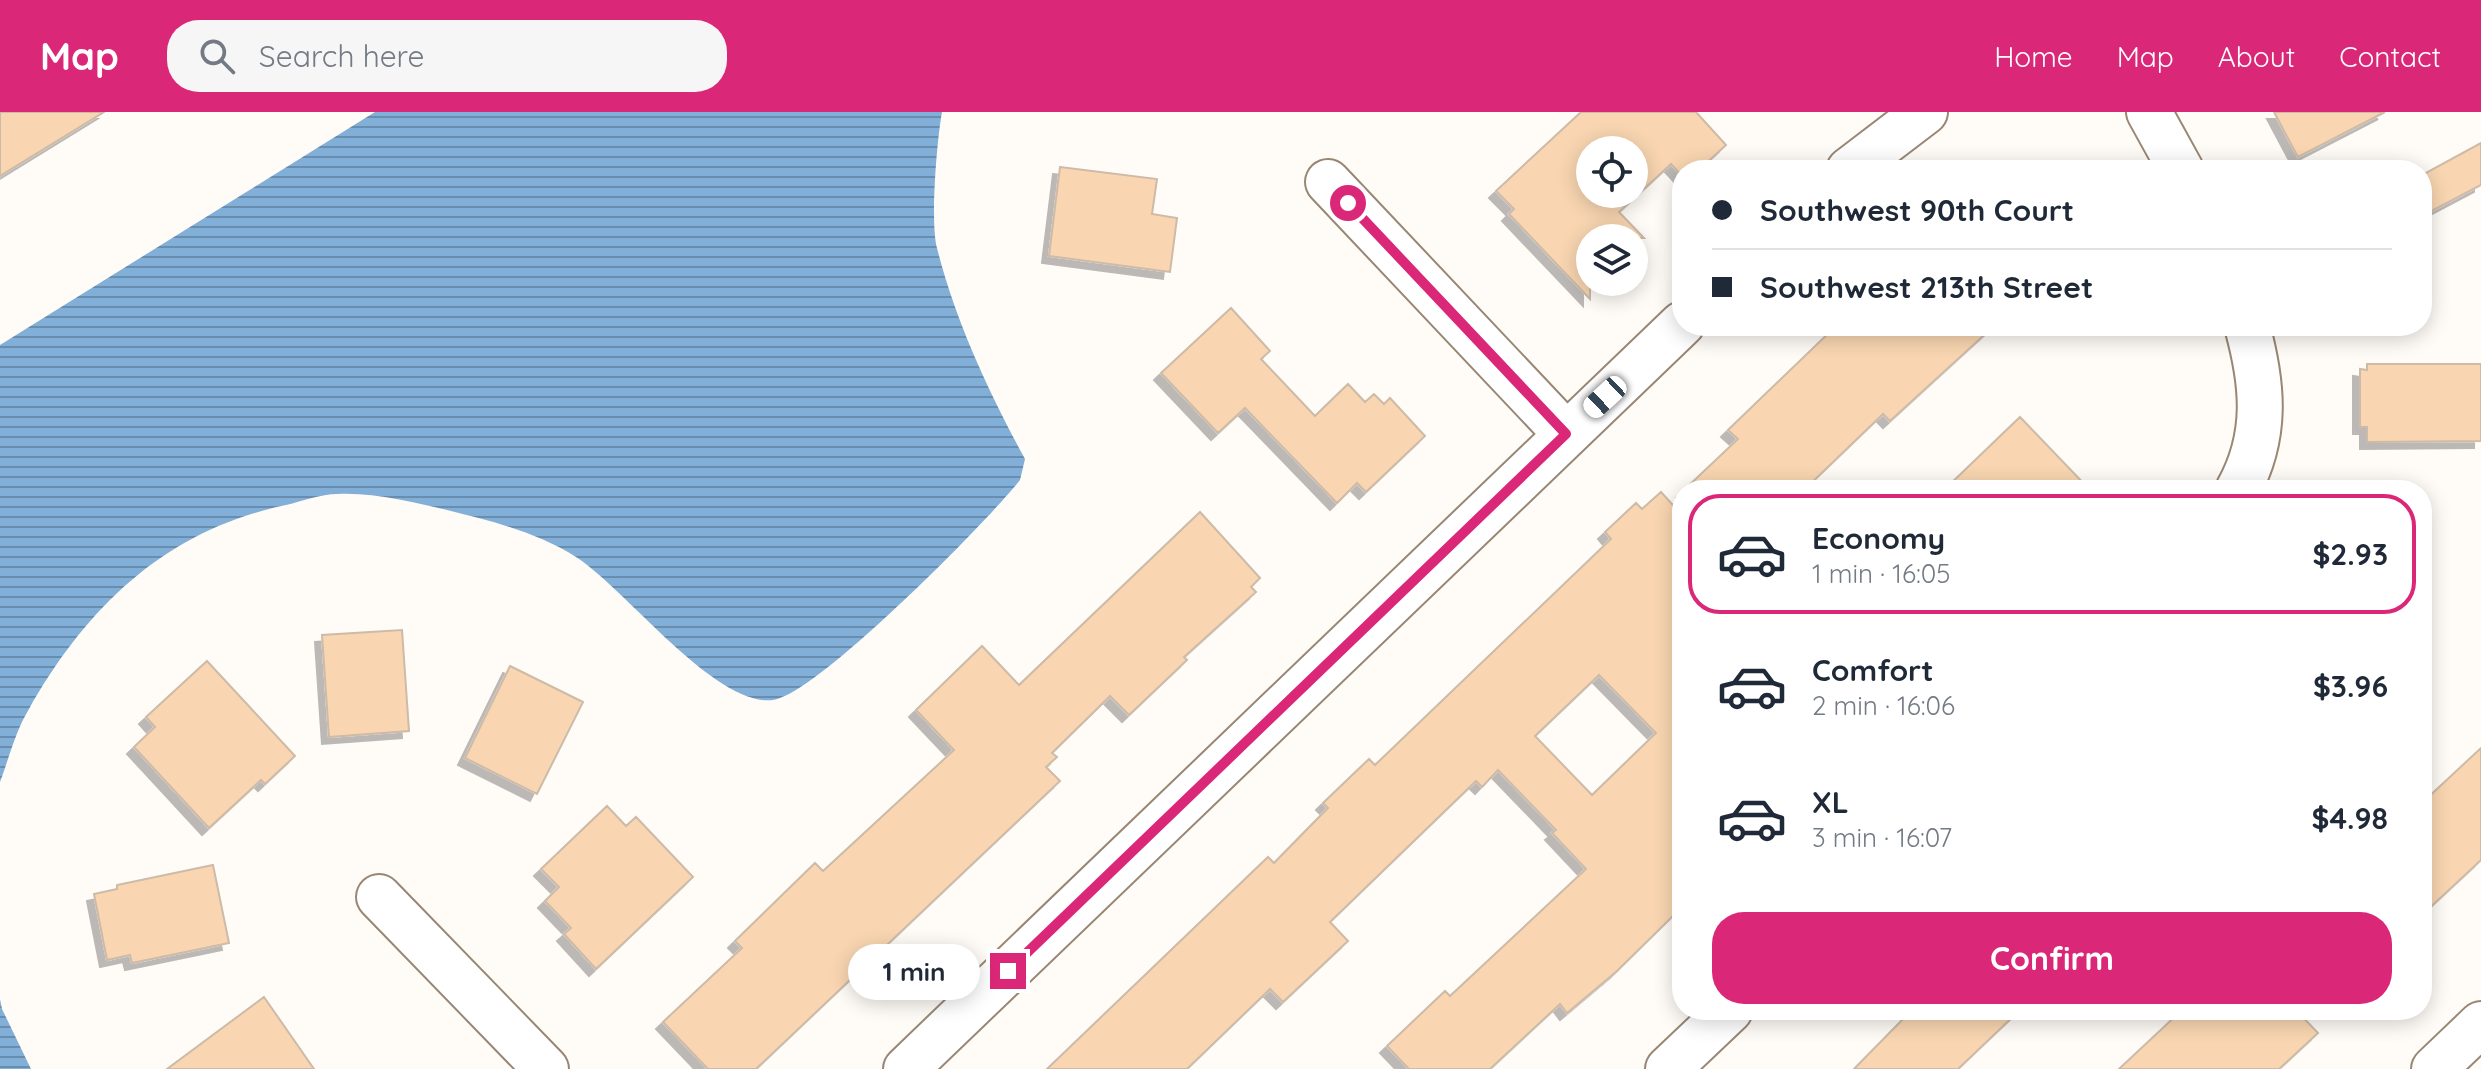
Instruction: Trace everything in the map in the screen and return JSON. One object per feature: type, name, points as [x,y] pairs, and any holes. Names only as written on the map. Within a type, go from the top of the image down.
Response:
[{"type":"street","points":[[1862,160],[1925,112]]},
{"type":"street","points":[[2149,112],[2175,160]]},
{"type":"street","points":[[1328,182],[1566,434]]},
{"type":"street","points":[[906,1069],[1672,333]]},
{"type":"street","points":[[2247,472],[2261,424],[2260,390],[2249,336]]},
{"type":"street","points":[[379,897],[546,1069]]},
{"type":"street","points":[[1668,1069],[1719,1020]]},
{"type":"street","points":[[2434,1069],[2481,1024]]},
{"type":"water","points":[[375,112],[942,112],[934,201],[937,248],[974,356],[1025,459],[1020,480],[974,531],[862,639],[795,691],[773,700],[750,697],[725,685],[698,666],[576,557],[513,528],[407,501],[350,494],[318,496],[243,517],[204,533],[168,553],[135,577],[105,605],[52,671],[24,717],[0,782],[0,345]]},
{"type":"water","points":[[0,999],[2,1009],[31,1069],[0,1069]]},
{"type":"building","points":[[0,112],[104,112],[0,176]]},
{"type":"building","points":[[1581,112],[1696,112],[1726,145],[1710,160],[1672,160],[1672,165],[1648,185],[1648,136],[1576,136],[1576,208],[1623,208],[1619,212],[1631,224],[1576,224],[1576,284],[1509,214],[1514,209],[1496,191]]},
{"type":"building","points":[[2274,112],[2385,112],[2298,157]]},
{"type":"building","points":[[2481,143],[2481,185],[2432,211],[2432,170]]},
{"type":"building","points":[[1060,167],[1157,179],[1152,214],[1177,218],[1170,272],[1049,256]]},
{"type":"building","points":[[1231,308],[1270,351],[1261,359],[1315,416],[1348,384],[1365,402],[1374,394],[1384,404],[1390,398],[1425,436],[1366,492],[1357,483],[1337,503],[1245,408],[1218,433],[1161,373]]},
{"type":"building","points":[[1826,336],[1983,336],[1890,421],[1883,414],[1814,480],[1695,480],[1738,439],[1728,430]]},
{"type":"building","points":[[2367,364],[2481,364],[2481,441],[2367,442],[2367,427],[2360,427],[2360,369],[2367,370]]},
{"type":"building","points":[[2020,417],[2080,480],[1954,480]]},
{"type":"building","points":[[1661,492],[1672,504],[1672,917],[1617,971],[1567,1013],[1560,1004],[1490,1069],[1409,1069],[1387,1046],[1445,991],[1450,996],[1586,869],[1552,833],[1556,830],[1498,770],[1482,787],[1476,781],[1330,922],[1348,941],[1283,1002],[1270,989],[1187,1069],[1047,1069],[1268,857],[1274,863],[1328,808],[1323,803],[1369,759],[1375,765],[1611,539],[1605,532],[1636,503],[1642,509]],"holes":[[[1599,675],[1656,733],[1592,795],[1535,736]]]},
{"type":"building","points":[[1200,512],[1260,578],[1251,587],[1256,592],[1184,657],[1187,660],[1129,715],[1110,696],[1052,753],[1057,757],[1046,767],[1060,781],[756,1069],[708,1069],[663,1022],[742,948],[735,941],[815,863],[823,871],[954,750],[916,710],[982,646],[1019,685]]},
{"type":"building","points":[[402,630],[409,731],[329,737],[322,635]]},
{"type":"building","points":[[207,661],[295,756],[265,784],[261,780],[209,828],[134,747],[155,727],[146,717]]},
{"type":"building","points":[[510,666],[583,702],[537,794],[465,758]]},
{"type":"building","points":[[2481,748],[2481,860],[2432,906],[2432,794]]},
{"type":"building","points":[[607,806],[626,826],[636,817],[693,877],[596,969],[564,934],[571,928],[545,901],[559,887],[541,869]]},
{"type":"building","points":[[213,865],[229,943],[132,963],[130,955],[107,960],[94,894],[117,889],[117,885]]},
{"type":"building","points":[[264,997],[314,1069],[167,1069]]},
{"type":"building","points":[[1902,1020],[2009,1020],[1958,1069],[1854,1069]]},
{"type":"building","points":[[2171,1020],[2306,1020],[2318,1033],[2279,1069],[2119,1069]]},
{"type":"route","points":[[1008,971],[1566,434],[1348,203]]}]
